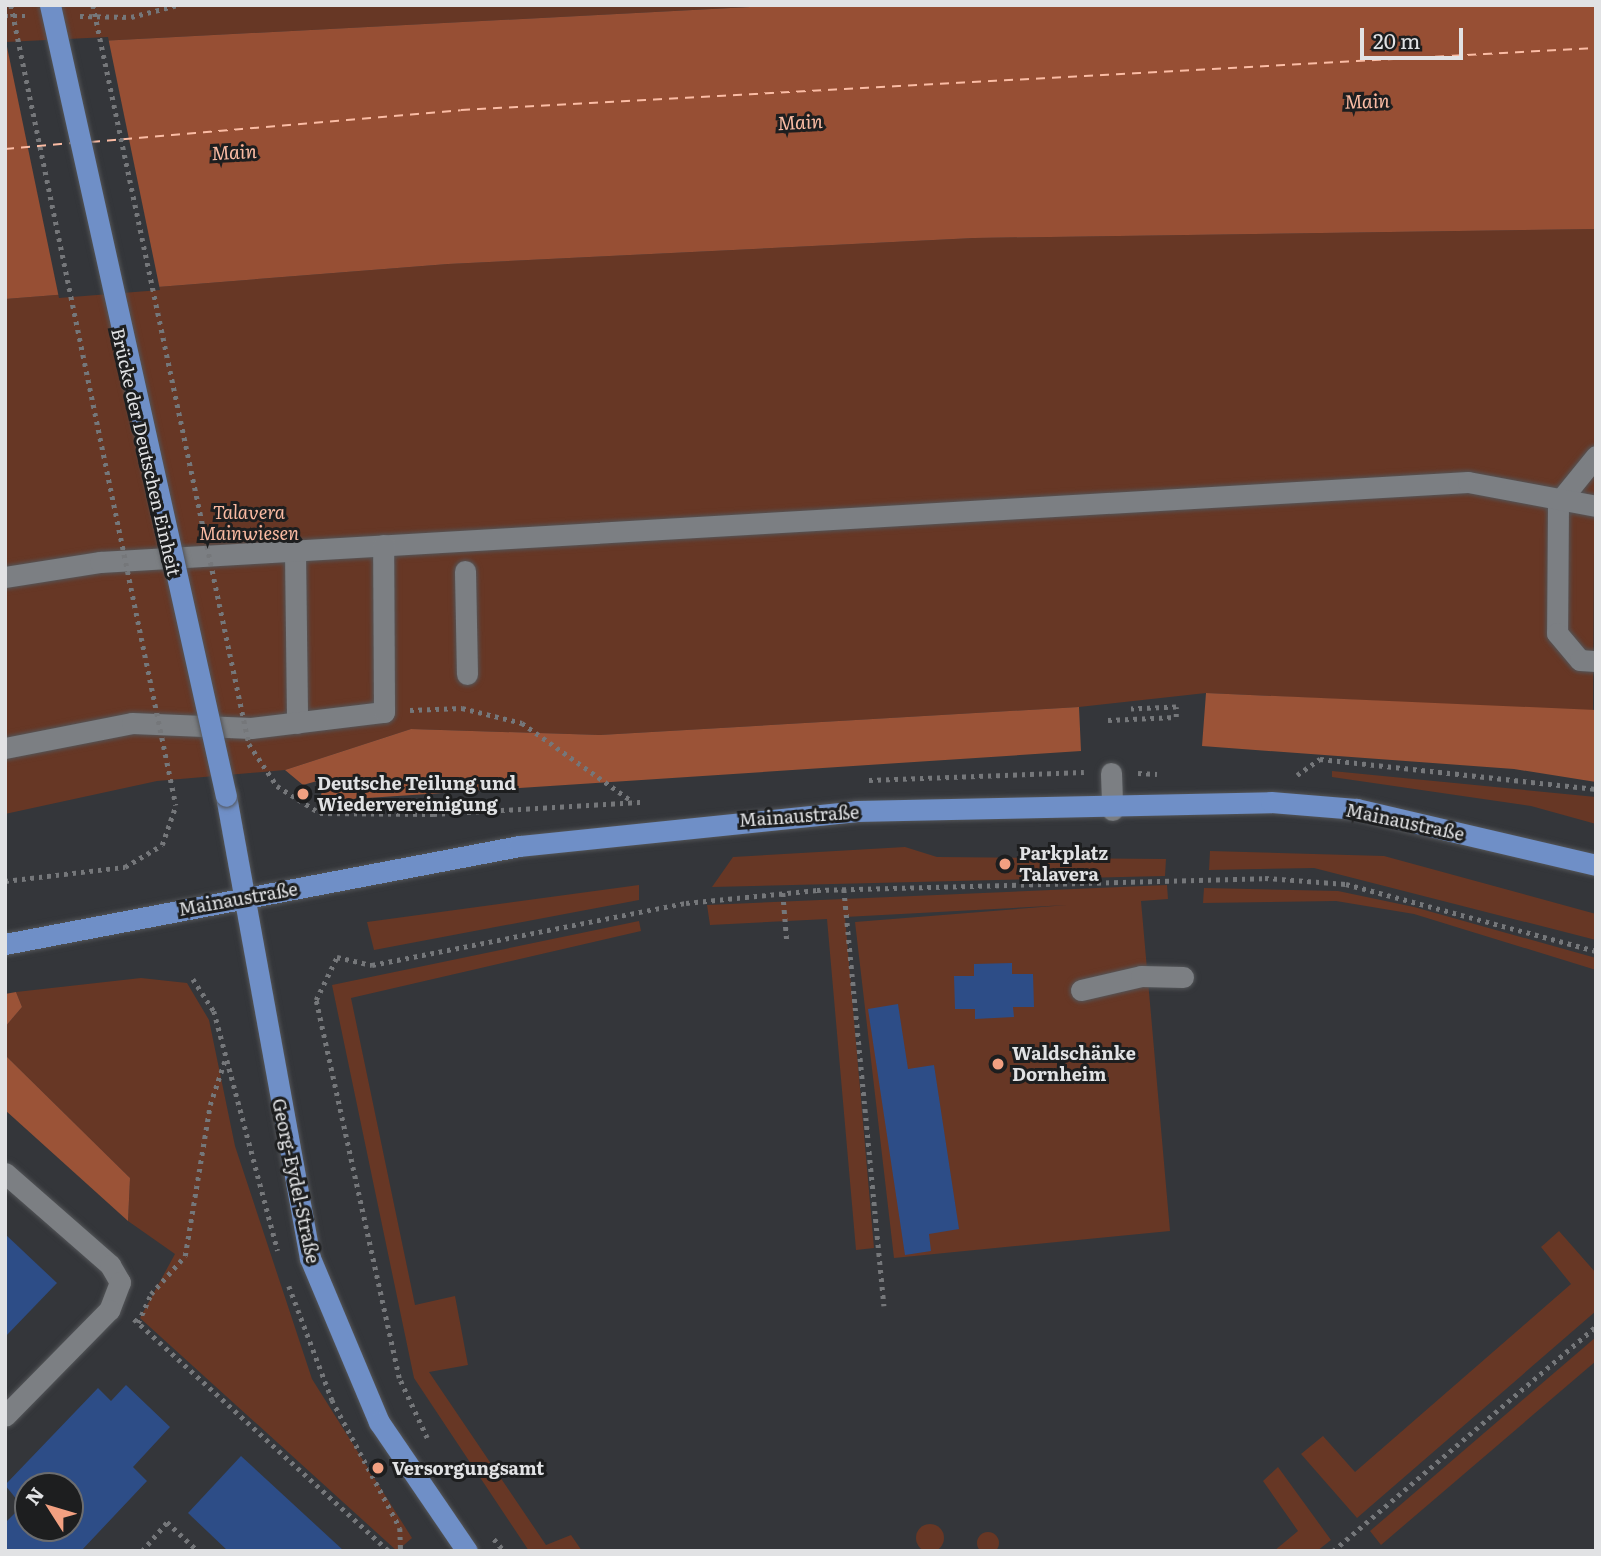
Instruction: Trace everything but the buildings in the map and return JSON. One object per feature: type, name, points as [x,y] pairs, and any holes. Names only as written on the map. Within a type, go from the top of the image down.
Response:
[{"type":"main road","name":"Brücke der Deutschen Einheit","points":[[41,11],[226,796],[244,899]]},
{"type":"main road","name":"Mainaustraße","points":[[5,944],[519,846],[682,824],[856,811],[1112,810],[1271,802],[1357,809],[1596,864]]},
{"type":"main road","name":"Georg-Eydel-Straße","points":[[244,899],[310,1258],[379,1422],[467,1551]]},
{"type":"street","points":[[1596,456],[1558,503],[1557,633],[1580,660],[1596,661]]},
{"type":"street","points":[[5,577],[100,562],[1468,482],[1558,503],[1596,506]]},
{"type":"street","points":[[5,748],[132,723],[251,728],[384,712],[383,545]]},
{"type":"street","points":[[295,551],[297,723]]},
{"type":"street","points":[[465,571],[467,674]]},
{"type":"street","points":[[1111,773],[1112,810]]},
{"type":"street","points":[[1081,990],[1141,976],[1183,977]]},
{"type":"street","points":[[5,1173],[110,1265],[117,1296],[5,1416]]},
{"type":"path","points":[[5,881],[125,867],[162,845],[176,805],[11,5]]},
{"type":"path","points":[[93,5],[249,744],[277,786],[320,813],[433,814],[634,803],[522,723],[462,708],[384,712]]},
{"type":"path","points":[[75,16],[131,17],[178,5]]},
{"type":"path","points":[[5,16],[41,11]]},
{"type":"path","points":[[1108,720],[1176,717],[1176,707],[1131,709]]},
{"type":"path","points":[[1297,775],[1320,759],[1596,789]]},
{"type":"path","points":[[433,1449],[400,1378],[316,1000],[337,957],[372,965],[686,903],[783,893],[844,889],[1265,878],[1346,884],[1596,951]]},
{"type":"path","points":[[844,889],[884,1306]]},
{"type":"path","points":[[783,893],[787,942]]},
{"type":"path","points":[[138,1323],[151,1294],[185,1256],[210,1105],[226,1059]]},
{"type":"path","points":[[117,1296],[138,1323],[389,1551]]},
{"type":"path","points":[[1333,1551],[1596,1326]]},
{"type":"path","points":[[142,1551],[167,1522],[198,1551]]},
{"type":"path","points":[[487,1531],[504,1551]]},
{"type":"green space","points":[[5,5],[787,5],[5,46]]},
{"type":"green space","name":"Talavera Mainwiesen","points":[[1596,229],[1593,711],[1206,693],[1079,707],[600,735],[411,729],[285,770],[157,781],[5,814],[5,299],[448,264],[974,238]]},
{"type":"green space","points":[[1332,771],[1596,797],[1596,824],[1531,806],[1332,777]]},
{"type":"green space","points":[[905,847],[937,857],[1166,859],[1165,876],[712,887],[733,857]]},
{"type":"green space","points":[[1210,851],[1384,856],[1596,914],[1596,940],[1314,868],[1209,870]]},
{"type":"green space","points":[[639,885],[639,900],[374,950],[367,922]]},
{"type":"green space","points":[[1167,885],[1168,899],[1141,901],[1170,1231],[894,1258],[855,922],[1067,905],[845,917],[874,1248],[856,1250],[827,919],[710,925],[707,905]]},
{"type":"green space","points":[[1204,888],[1338,891],[1414,907],[1596,958],[1596,970],[1414,914],[1336,901],[1203,903]]},
{"type":"green space","points":[[639,921],[641,931],[351,998],[415,1305],[455,1296],[468,1365],[429,1372],[546,1545],[571,1535],[582,1551],[529,1551],[414,1378],[332,985]]},
{"type":"green space","points":[[141,978],[187,983],[209,1020],[235,1146],[312,1379],[412,1538],[397,1551],[140,1318],[175,1254],[128,1221],[130,1178],[5,1055],[5,1027],[22,1007],[16,992]]},
{"type":"green space","points":[[1559,1231],[1596,1273],[1596,1311],[1357,1518],[1301,1454],[1323,1436],[1355,1472],[1571,1284],[1541,1247]]},
{"type":"green space","points":[[1596,1337],[1596,1361],[1381,1545],[1370,1531]]},
{"type":"green space","points":[[1278,1467],[1331,1540],[1317,1551],[1274,1551],[1298,1531],[1263,1481]]},
{"type":"green space","points":[[930,1524],[940,1528],[944,1538],[940,1548],[930,1552],[920,1548],[916,1538],[920,1528]]},
{"type":"green space","points":[[988,1532],[998,1539],[999,1543],[992,1553],[988,1554],[978,1547],[977,1543],[984,1533]]},
{"type":"shaded area","points":[[1206,693],[1596,710],[1596,782],[1514,769],[1202,746]]},
{"type":"shaded area","points":[[1079,707],[1081,751],[337,800],[320,800],[323,786],[317,781],[303,785],[285,770],[411,729],[600,735]]},
{"type":"shaded area","points":[[16,992],[22,1007],[5,1027],[5,994]]},
{"type":"shaded area","points":[[5,1055],[130,1178],[128,1221],[5,1110]]},
{"type":"water","name":"Main","points":[[787,5],[1596,5],[1596,229],[974,238],[448,264],[5,299],[5,46]]},
{"type":"pier","points":[[108,37],[160,290],[59,298],[6,42]]},
{"type":"ferry route","points":[[91,142],[461,110],[1596,48]]},
{"type":"ferry route","points":[[5,149],[72,143]]},
{"type":"place","name":"Deutsche Teilung und Wiedervereinigung","points":[[303,794]]},
{"type":"place","name":"Parkplatz Talavera","points":[[1005,864]]},
{"type":"place","name":"Waldschänke Dornheim","points":[[998,1064]]},
{"type":"place","name":"Versorgungsamt","points":[[378,1468]]}]
